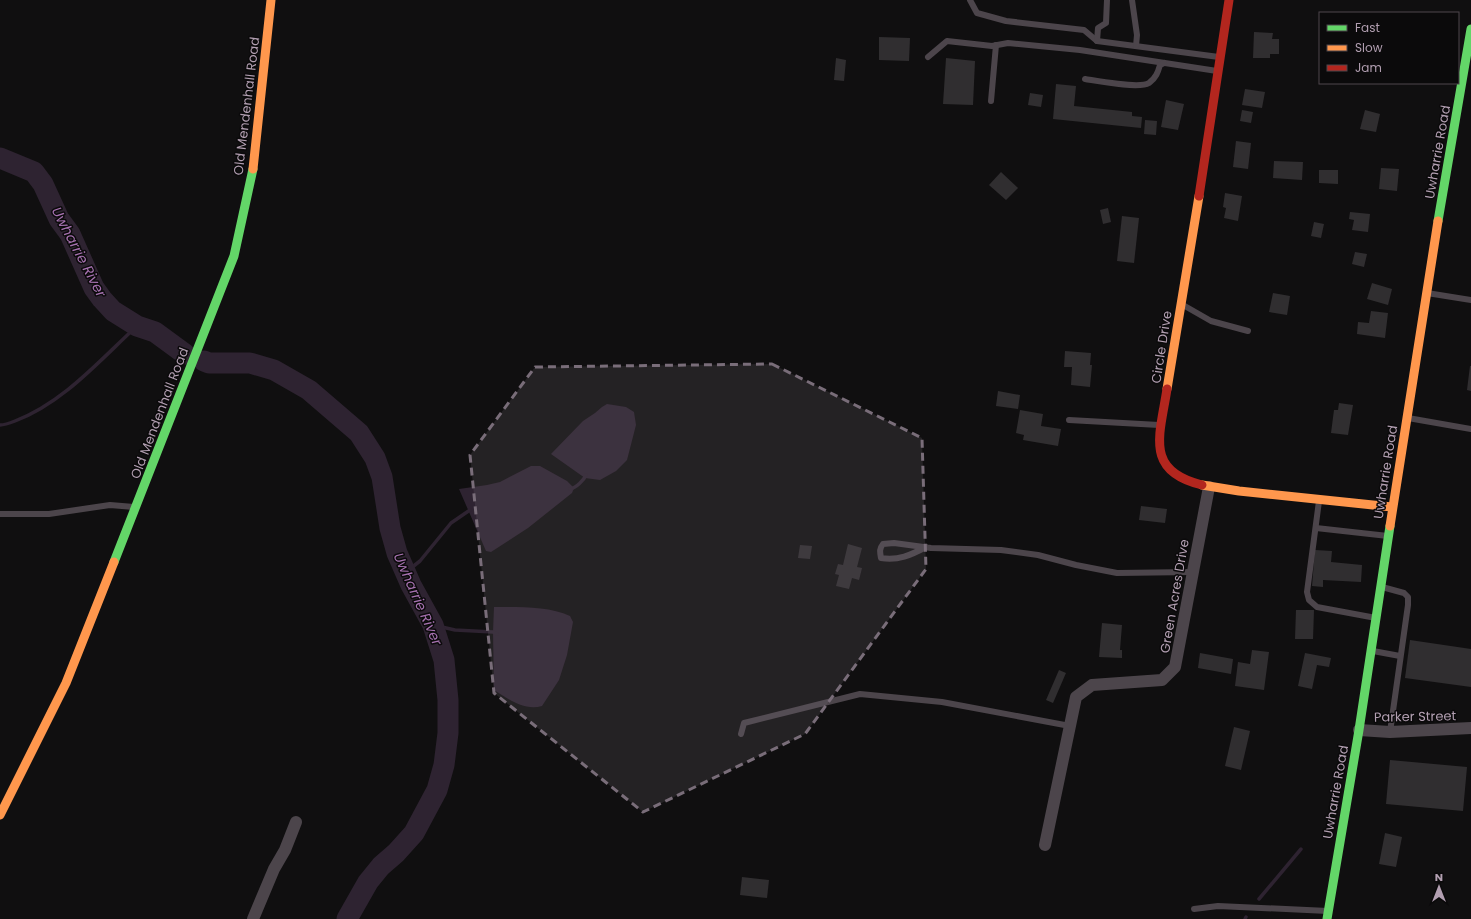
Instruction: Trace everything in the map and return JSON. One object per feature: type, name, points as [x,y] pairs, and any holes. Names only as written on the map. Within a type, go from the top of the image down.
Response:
[{"type":"street","name":"Old Mendenhall Road","points":[[0,815],[66,683],[234,256],[254,161],[271,0]]},
{"type":"street","name":"Circle Drive","points":[[1229,0],[1161,426],[1159,444],[1162,459],[1170,472],[1179,478],[1209,487],[1392,508]]},
{"type":"street","name":"Uwharrie Road","points":[[1327,915],[1359,730],[1426,292],[1471,29]]},
{"type":"street","name":"Green Acres Drive","points":[[1045,845],[1076,697],[1092,685],[1162,680],[1175,667],[1209,487]]},
{"type":"street","name":"Parker Street","points":[[1359,730],[1390,732],[1471,728]]},
{"type":"street","points":[[253,919],[274,869],[285,850],[296,822]]},
{"type":"lane","points":[[970,0],[977,13],[1006,21],[1084,30],[1097,41],[1221,57]]},
{"type":"lane","points":[[1097,41],[1098,28],[1106,23],[1107,0]]},
{"type":"lane","points":[[1132,0],[1137,35],[1136,46]]},
{"type":"lane","points":[[928,57],[947,41],[992,46],[1008,43],[1080,50],[1218,71]]},
{"type":"lane","points":[[991,101],[996,45]]},
{"type":"lane","points":[[1085,79],[1132,86],[1147,84],[1156,77],[1160,65],[1164,63]]},
{"type":"lane","points":[[1426,292],[1471,300]]},
{"type":"lane","points":[[1181,305],[1211,321],[1248,331]]},
{"type":"lane","points":[[1407,418],[1471,429]]},
{"type":"lane","points":[[1069,420],[1161,426]]},
{"type":"lane","points":[[1320,499],[1307,592],[1309,600],[1317,607],[1376,618]]},
{"type":"lane","points":[[0,514],[49,514],[110,504],[135,508]]},
{"type":"lane","points":[[1316,528],[1388,536]]},
{"type":"lane","points":[[926,547],[911,555],[890,559],[881,558],[880,548],[883,544],[894,543],[926,547],[1001,550],[1038,555],[1076,565],[1117,573],[1192,572]]},
{"type":"lane","points":[[1381,586],[1404,593],[1408,597],[1390,732]]},
{"type":"lane","points":[[1371,651],[1400,656]]},
{"type":"lane","points":[[740,734],[744,723],[860,694],[942,702],[1070,726]]},
{"type":"lane","points":[[1194,909],[1218,906],[1327,915]]},
{"type":"highlighted area","points":[[772,364],[922,438],[926,569],[805,734],[643,812],[494,693],[470,455],[535,367]]},
{"type":"shaded area","points":[[607,404],[626,407],[634,412],[636,425],[627,460],[616,471],[600,480],[585,478],[551,454],[583,421]]},
{"type":"shaded area","points":[[531,466],[540,466],[567,481],[574,488],[572,493],[528,528],[491,552],[486,551],[459,489],[500,482]]},
{"type":"shaded area","points":[[494,607],[553,610],[570,616],[573,622],[567,655],[559,680],[542,706],[523,706],[494,690]]},
{"type":"building","points":[[1254,32],[1273,33],[1272,39],[1279,39],[1279,54],[1270,54],[1270,58],[1253,58]]},
{"type":"building","points":[[879,37],[910,38],[909,61],[879,60]]},
{"type":"building","points":[[836,58],[846,60],[844,81],[834,80]]},
{"type":"building","points":[[946,58],[975,61],[973,105],[943,104]]},
{"type":"building","points":[[1056,84],[1076,86],[1074,106],[1132,112],[1132,116],[1142,117],[1141,128],[1053,119]]},
{"type":"building","points":[[1245,89],[1265,92],[1262,108],[1242,105]]},
{"type":"building","points":[[1030,93],[1043,95],[1041,107],[1028,105]]},
{"type":"building","points":[[1166,100],[1184,104],[1178,130],[1161,127]]},
{"type":"building","points":[[1242,110],[1253,112],[1251,123],[1240,121]]},
{"type":"building","points":[[1365,110],[1380,114],[1376,132],[1360,129]]},
{"type":"building","points":[[1145,120],[1157,121],[1156,135],[1144,134]]},
{"type":"building","points":[[1236,141],[1251,143],[1248,169],[1233,167]]},
{"type":"building","points":[[1274,161],[1303,162],[1302,180],[1273,178]]},
{"type":"building","points":[[1381,168],[1399,169],[1397,191],[1379,189]]},
{"type":"building","points":[[1319,170],[1338,170],[1338,184],[1319,183]]},
{"type":"building","points":[[1001,172],[1018,188],[1006,200],[989,185]]},
{"type":"building","points":[[1225,193],[1242,196],[1238,221],[1224,218],[1226,208],[1223,207]]},
{"type":"building","points":[[1108,208],[1111,222],[1103,224],[1100,210]]},
{"type":"building","points":[[1350,212],[1370,214],[1368,232],[1352,230],[1354,220],[1349,219]]},
{"type":"building","points":[[1122,216],[1139,218],[1134,263],[1117,261]]},
{"type":"building","points":[[1314,222],[1324,224],[1321,238],[1311,236]]},
{"type":"building","points":[[1355,252],[1367,254],[1364,267],[1352,264]]},
{"type":"building","points":[[1372,283],[1392,289],[1388,305],[1367,299]]},
{"type":"building","points":[[1273,293],[1290,296],[1287,315],[1269,312]]},
{"type":"building","points":[[1371,311],[1388,313],[1385,338],[1357,334],[1358,322],[1369,323]]},
{"type":"building","points":[[1065,351],[1091,353],[1090,365],[1092,365],[1090,387],[1071,385],[1072,367],[1064,367]]},
{"type":"building","points":[[1471,366],[1471,391],[1467,390]]},
{"type":"building","points":[[998,391],[1020,395],[1018,409],[996,406]]},
{"type":"building","points":[[1339,403],[1353,405],[1348,435],[1331,433],[1334,410],[1338,410]]},
{"type":"building","points":[[1020,410],[1043,414],[1041,426],[1061,429],[1058,446],[1023,440],[1024,435],[1016,433]]},
{"type":"building","points":[[1141,506],[1167,509],[1165,523],[1139,520]]},
{"type":"building","points":[[848,544],[862,548],[857,567],[862,568],[859,580],[852,578],[849,589],[836,586],[839,575],[835,574],[838,564],[843,565]]},
{"type":"building","points":[[800,545],[812,546],[810,559],[798,558]]},
{"type":"building","points":[[1315,550],[1332,551],[1331,562],[1362,565],[1361,582],[1323,580],[1323,587],[1312,586]]},
{"type":"building","points":[[1296,610],[1314,610],[1313,639],[1295,639]]},
{"type":"building","points":[[1102,623],[1122,625],[1120,650],[1122,650],[1122,658],[1099,657]]},
{"type":"building","points":[[1410,640],[1471,649],[1471,687],[1405,678]]},
{"type":"building","points":[[1252,650],[1269,652],[1264,690],[1235,686],[1238,662],[1250,664]]},
{"type":"building","points":[[1200,653],[1233,659],[1231,674],[1198,668]]},
{"type":"building","points":[[1305,653],[1331,658],[1329,667],[1317,665],[1312,689],[1298,686]]},
{"type":"building","points":[[1059,670],[1066,673],[1053,703],[1046,700]]},
{"type":"building","points":[[1234,727],[1250,731],[1241,770],[1225,766]]},
{"type":"building","points":[[1390,760],[1467,767],[1463,811],[1386,804]]},
{"type":"building","points":[[1385,833],[1402,837],[1396,867],[1379,864]]},
{"type":"building","points":[[742,877],[769,880],[767,898],[740,895]]},
{"type":"waterway","name":"Uwharrie River","points":[[0,158],[34,172],[43,184],[59,219],[70,234],[94,288],[113,311],[137,326],[155,332],[185,354]]},
{"type":"waterway","points":[[0,425],[33,413],[65,392],[80,380],[137,326]]},
{"type":"waterway","name":"Uwharrie River","points":[[204,361],[209,363],[250,363],[274,370],[309,390],[359,433],[375,458],[382,477],[390,528],[397,553],[411,585],[433,625],[444,660],[448,700],[448,733],[444,765],[437,790],[414,833],[396,853],[381,866],[368,882],[347,919]]},
{"type":"waterway","points":[[570,489],[580,484],[586,475]]},
{"type":"waterway","points":[[406,572],[420,561],[451,523],[470,510]]},
{"type":"waterway","points":[[433,625],[455,630],[493,632],[497,634]]},
{"type":"waterway","points":[[1259,899],[1301,849]]},
{"type":"traffic: fast","points":[[1438,221],[1471,29]]},
{"type":"traffic: fast","points":[[114,562],[234,256],[253,169]]},
{"type":"traffic: fast","points":[[1327,919],[1359,730],[1390,526]]},
{"type":"traffic: slow","points":[[253,169],[271,0]]},
{"type":"traffic: slow","points":[[1167,389],[1199,196]]},
{"type":"traffic: slow","points":[[1390,526],[1438,221]]},
{"type":"traffic: slow","points":[[1202,485],[1239,491],[1392,507]]},
{"type":"traffic: slow","points":[[0,815],[66,683],[114,562]]},
{"type":"traffic: jam","points":[[1199,196],[1229,0]]},
{"type":"traffic: jam","points":[[1167,389],[1161,421],[1160,436],[1160,449],[1164,461],[1171,471],[1184,479],[1202,485]]}]
